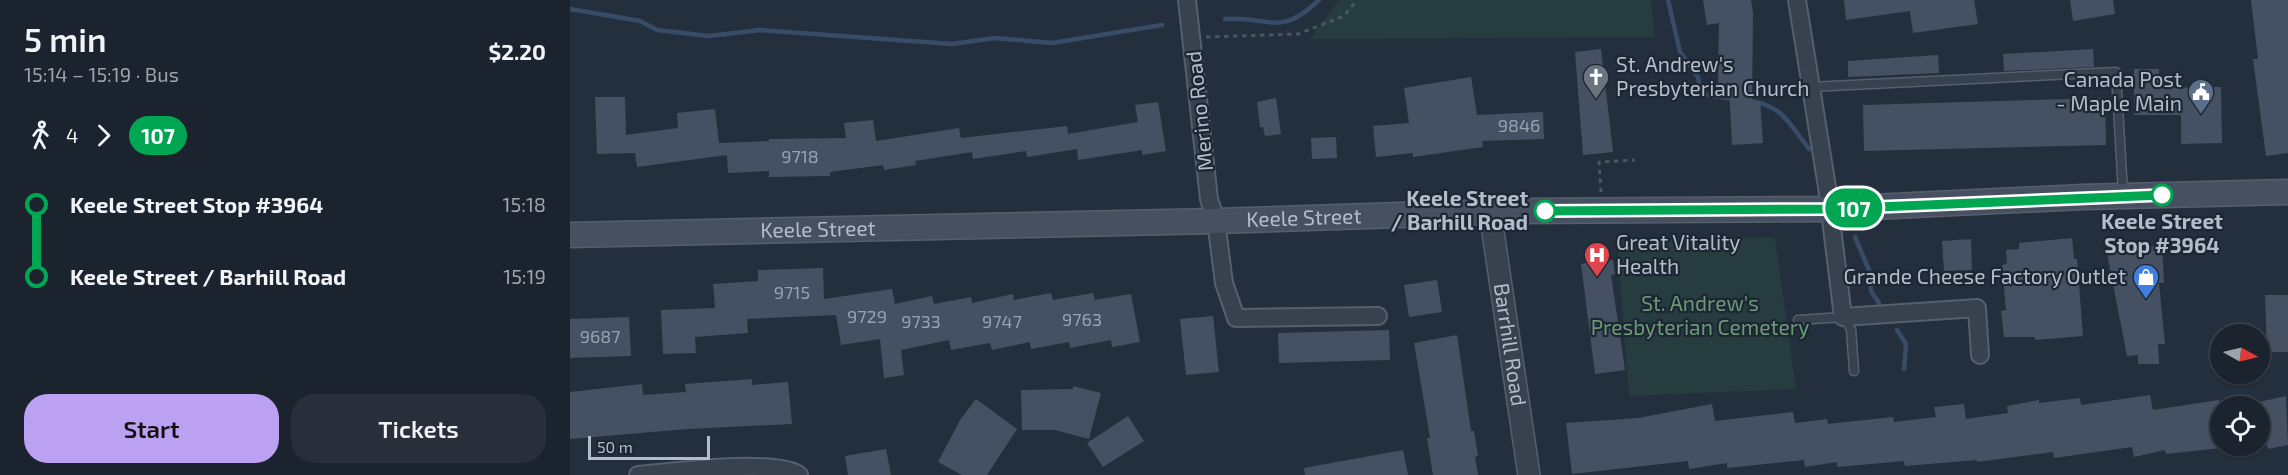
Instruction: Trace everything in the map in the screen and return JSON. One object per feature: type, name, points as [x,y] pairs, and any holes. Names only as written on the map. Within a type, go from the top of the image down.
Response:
[{"type":"main road","name":"Keele Street","points":[[570,235],[1216,221],[1490,212],[1830,209],[2123,196],[2288,192]]},
{"type":"street","name":"Merino Road","points":[[1187,0],[1209,199],[1216,221],[1224,283],[1236,318],[1378,316]]},
{"type":"street","points":[[1797,0],[1830,209],[1843,317],[1977,308],[1980,355]]},
{"type":"street","name":"Barrhill Road","points":[[1490,212],[1528,475]]},
{"type":"street","points":[[638,475],[724,468],[780,470],[799,475]]},
{"type":"lane","points":[[1809,87],[2116,72],[2123,196]]},
{"type":"lane","points":[[1798,320],[1843,317],[1851,329],[1854,371]]},
{"type":"path","points":[[1192,38],[1298,34],[1344,16],[1357,0]]},
{"type":"path","points":[[1601,192],[1599,162],[1635,160]]},
{"type":"green space","points":[[1339,0],[1651,0],[1655,37],[1310,39]]},
{"type":"green space","name":"St. Andrew's Presbyterian Cemetery","points":[[1775,237],[1796,389],[1629,396],[1617,240]]},
{"type":"building","points":[[1703,0],[1751,0],[1753,13],[1752,102],[1760,101],[1763,143],[1732,145],[1729,85],[1718,85],[1719,23],[1707,25]]},
{"type":"building","points":[[1844,0],[1974,0],[1978,24],[1913,33],[1910,11],[1846,20]]},
{"type":"building","points":[[2070,0],[2113,0],[2115,14],[2073,21]]},
{"type":"building","points":[[2251,0],[2288,0],[2288,153],[2266,156],[2253,59],[2258,59]]},
{"type":"building","name":"St. Andrew's Presbyterian Church","points":[[1601,49],[1613,152],[1583,155],[1575,52]]},
{"type":"building","points":[[2093,49],[2094,67],[2004,71],[2003,54]]},
{"type":"building","points":[[1938,55],[1939,73],[1848,77],[1848,61]]},
{"type":"building","points":[[2134,69],[2159,69],[2159,88],[2221,87],[2222,143],[2181,144],[2181,115],[2134,115]]},
{"type":"building","points":[[1471,77],[1477,115],[1543,112],[1544,139],[1482,141],[1483,147],[1413,157],[1413,153],[1376,157],[1373,126],[1409,123],[1404,88]]},
{"type":"building","points":[[595,97],[625,97],[626,135],[678,128],[677,113],[715,109],[719,143],[769,141],[769,139],[846,138],[844,123],[873,120],[876,141],[959,128],[961,138],[1067,126],[1068,134],[1138,122],[1135,105],[1158,102],[1166,151],[1142,155],[1142,150],[1078,160],[1077,149],[1027,157],[1026,151],[973,159],[972,152],[915,161],[916,165],[884,170],[883,165],[830,172],[830,176],[769,177],[769,171],[728,173],[727,155],[637,167],[635,153],[597,154]]},
{"type":"building","points":[[1276,98],[1281,134],[1265,136],[1263,127],[1260,127],[1257,102]]},
{"type":"building","points":[[2105,98],[2106,145],[1864,151],[1863,105]]},
{"type":"building","points":[[1336,137],[1337,158],[1312,159],[1311,138]]},
{"type":"building","points":[[2072,238],[2074,259],[2077,259],[2083,336],[2035,340],[2035,337],[2004,337],[2001,311],[2006,310],[2002,265],[2007,264],[2006,250],[2019,249],[2019,243]]},
{"type":"building","points":[[1971,239],[1972,270],[1944,271],[1942,241]]},
{"type":"building","points":[[2162,246],[2164,283],[2159,283],[2165,344],[2158,344],[2159,364],[2138,364],[2138,355],[2127,356],[2106,248]]},
{"type":"building","points":[[1602,259],[1602,262],[1613,260],[1615,274],[1611,275],[1625,370],[1595,374],[1581,264]]},
{"type":"building","points":[[823,268],[824,299],[892,289],[895,304],[932,296],[934,304],[971,297],[972,303],[1013,294],[1014,300],[1051,293],[1053,300],[1093,293],[1095,300],[1131,294],[1140,342],[1112,347],[1111,340],[1070,348],[1069,342],[1031,349],[1030,342],[992,350],[990,343],[951,350],[949,340],[901,350],[904,375],[884,378],[880,339],[841,345],[836,315],[747,319],[748,333],[695,337],[696,353],[663,354],[661,310],[715,308],[713,284],[758,281],[758,270]]},
{"type":"building","points":[[1437,280],[1442,312],[1409,317],[1404,285]]},
{"type":"building","points":[[2265,295],[2288,295],[2288,352],[2270,352],[2270,324],[2266,324]]},
{"type":"building","points":[[1213,316],[1219,372],[1186,375],[1180,319]]},
{"type":"building","points":[[629,317],[631,356],[570,358],[570,319]]},
{"type":"building","points":[[1389,330],[1390,360],[1279,363],[1278,333]]},
{"type":"building","points":[[1457,335],[1471,431],[1474,431],[1478,456],[1475,457],[1478,475],[1433,475],[1427,438],[1430,438],[1414,343]]},
{"type":"building","points":[[752,379],[752,385],[788,382],[792,424],[688,429],[570,439],[570,392],[642,384],[643,395],[686,392],[685,384]]},
{"type":"building","points":[[1073,386],[1101,393],[1089,439],[1055,430],[1022,430],[1021,390],[1073,389]]},
{"type":"building","points":[[2150,395],[2153,410],[2210,401],[2210,449],[2166,454],[2165,450],[2134,457],[2132,447],[2054,458],[2053,452],[1977,462],[1977,460],[1905,466],[1904,461],[1837,467],[1837,462],[1805,467],[1804,460],[1727,468],[1727,463],[1689,469],[1688,461],[1572,474],[1566,423],[1638,418],[1712,404],[1715,421],[1793,412],[1795,423],[1827,419],[1828,424],[1893,417],[1894,422],[1936,417],[1934,407],[1964,404],[1966,419],[2008,413],[2007,406],[2039,400],[2039,403],[2080,398],[2081,405]]},
{"type":"building","points":[[2286,396],[2288,445],[2270,449],[2270,400]]},
{"type":"building","points":[[976,399],[1017,429],[987,475],[962,475],[938,462],[960,420]]},
{"type":"building","points":[[1128,416],[1144,441],[1103,467],[1087,443]]},
{"type":"building","points":[[886,449],[891,475],[848,475],[845,456]]},
{"type":"building","points":[[1403,450],[1408,475],[1305,475],[1304,468]]},
{"type":"waterway","points":[[1225,19],[1284,22],[1294,19],[1319,0]]},
{"type":"waterway","points":[[1668,0],[1680,52],[1698,77],[1701,94],[1735,99]]},
{"type":"waterway","points":[[570,9],[640,21],[657,30],[709,36],[760,30],[952,44],[995,38],[1052,43],[1162,25]]},
{"type":"waterway","points":[[1746,100],[1768,106],[1784,116],[1809,149]]},
{"type":"waterway","points":[[1855,237],[1869,270],[1871,291],[1879,303]]},
{"type":"waterway","points":[[1897,330],[1906,344],[1904,369]]},
{"type":"bus line","name":"107","points":[[1545,211],[1830,209],[2162,195]]},
{"type":"place","name":"St. Andrew's Presbyterian Church","points":[[1596,100]]},
{"type":"place","name":"Canada Post - Maple Main","points":[[2201,115]]},
{"type":"place","name":"Keele Street Stop #3964","points":[[2162,195]]},
{"type":"place","name":"Keele Street / Barhill Road","points":[[1545,211]]},
{"type":"place","name":"Great Vitality Health","points":[[1597,278]]},
{"type":"place","name":"Grande Cheese Factory Outlet","points":[[2146,300]]}]
